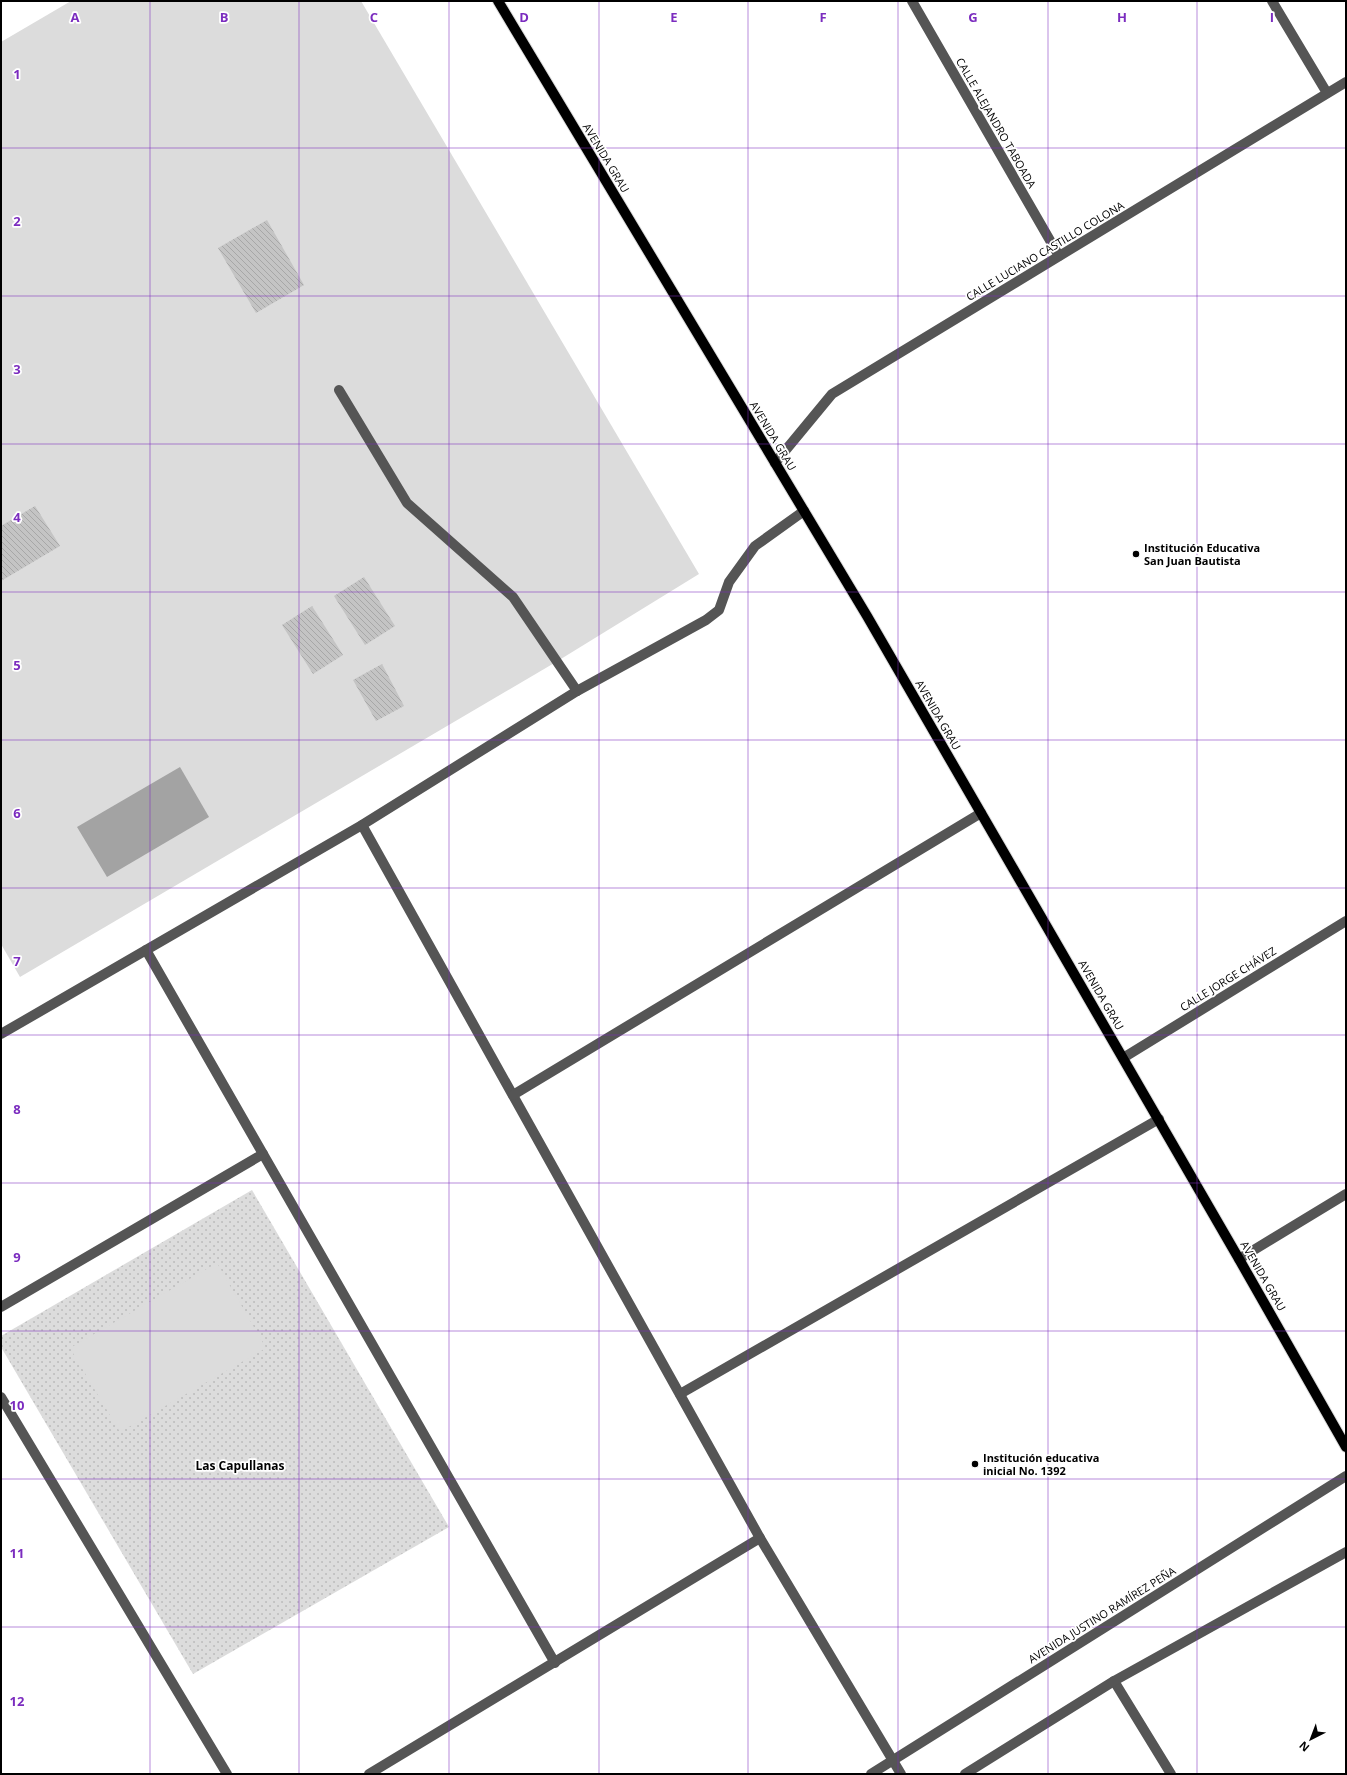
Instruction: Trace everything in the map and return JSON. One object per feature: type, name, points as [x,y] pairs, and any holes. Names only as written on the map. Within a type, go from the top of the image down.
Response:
[{"type":"main road","name":"AVENIDA GRAU","points":[[498,1],[867,616],[1159,1119],[1346,1447]]},
{"type":"street","name":"CALLE ALEJANDRO TABOADA","points":[[912,1],[1059,256]]},
{"type":"street","points":[[1272,1],[1327,93]]},
{"type":"street","name":"CALLE LUCIANO CASTILLO COLONA","points":[[775,463],[832,394],[1346,82]]},
{"type":"street","points":[[339,390],[407,503],[513,597],[577,691]]},
{"type":"street","points":[[1,1034],[362,825],[577,691],[710,617],[719,610],[729,582],[755,546],[804,511]]},
{"type":"street","points":[[513,1095],[981,813]]},
{"type":"street","points":[[362,825],[760,1538],[901,1774]]},
{"type":"street","name":"CALLE JORGE CHÁVEZ","points":[[1123,1058],[1346,921]]},
{"type":"street","points":[[146,950],[555,1663]]},
{"type":"street","points":[[680,1394],[1159,1119]]},
{"type":"street","points":[[1,1308],[263,1154]]},
{"type":"street","points":[[1239,1259],[1346,1194]]},
{"type":"street","points":[[1,1397],[227,1774]]},
{"type":"street","name":"AVENIDA JUSTINO RAMÍREZ PEÑA","points":[[871,1774],[1346,1476]]},
{"type":"street","points":[[370,1774],[760,1538]]},
{"type":"street","points":[[965,1774],[1114,1681],[1346,1552]]},
{"type":"street","points":[[1114,1681],[1172,1774]]},
{"type":"shaded area","points":[[71,1],[361,1],[699,574],[556,662],[20,977],[1,944],[1,42]]},
{"type":"shaded area","points":[[180,767],[209,817],[107,877],[77,827]]},
{"type":"shaded area","points":[[252,1190],[449,1527],[193,1674],[1,1347],[1,1336]]},
{"type":"shaded area","points":[[217,1263],[266,1348],[120,1432],[70,1348]]},
{"type":"building","points":[[267,220],[304,285],[256,313],[218,248]]},
{"type":"building","points":[[35,506],[60,546],[1,581],[1,526]]},
{"type":"building","points":[[364,577],[395,626],[365,645],[334,596]]},
{"type":"building","points":[[312,606],[343,655],[313,674],[282,625]]},
{"type":"building","points":[[382,664],[404,706],[376,721],[353,680]]},
{"type":"place","name":"Institución Educativa San Juan Bautista","points":[[1136,554]]},
{"type":"place","name":"Institución educativa inicial No. 1392","points":[[975,1464]]},
{"type":"district","name":"Las Capullanas","points":[[240,1466]]}]
